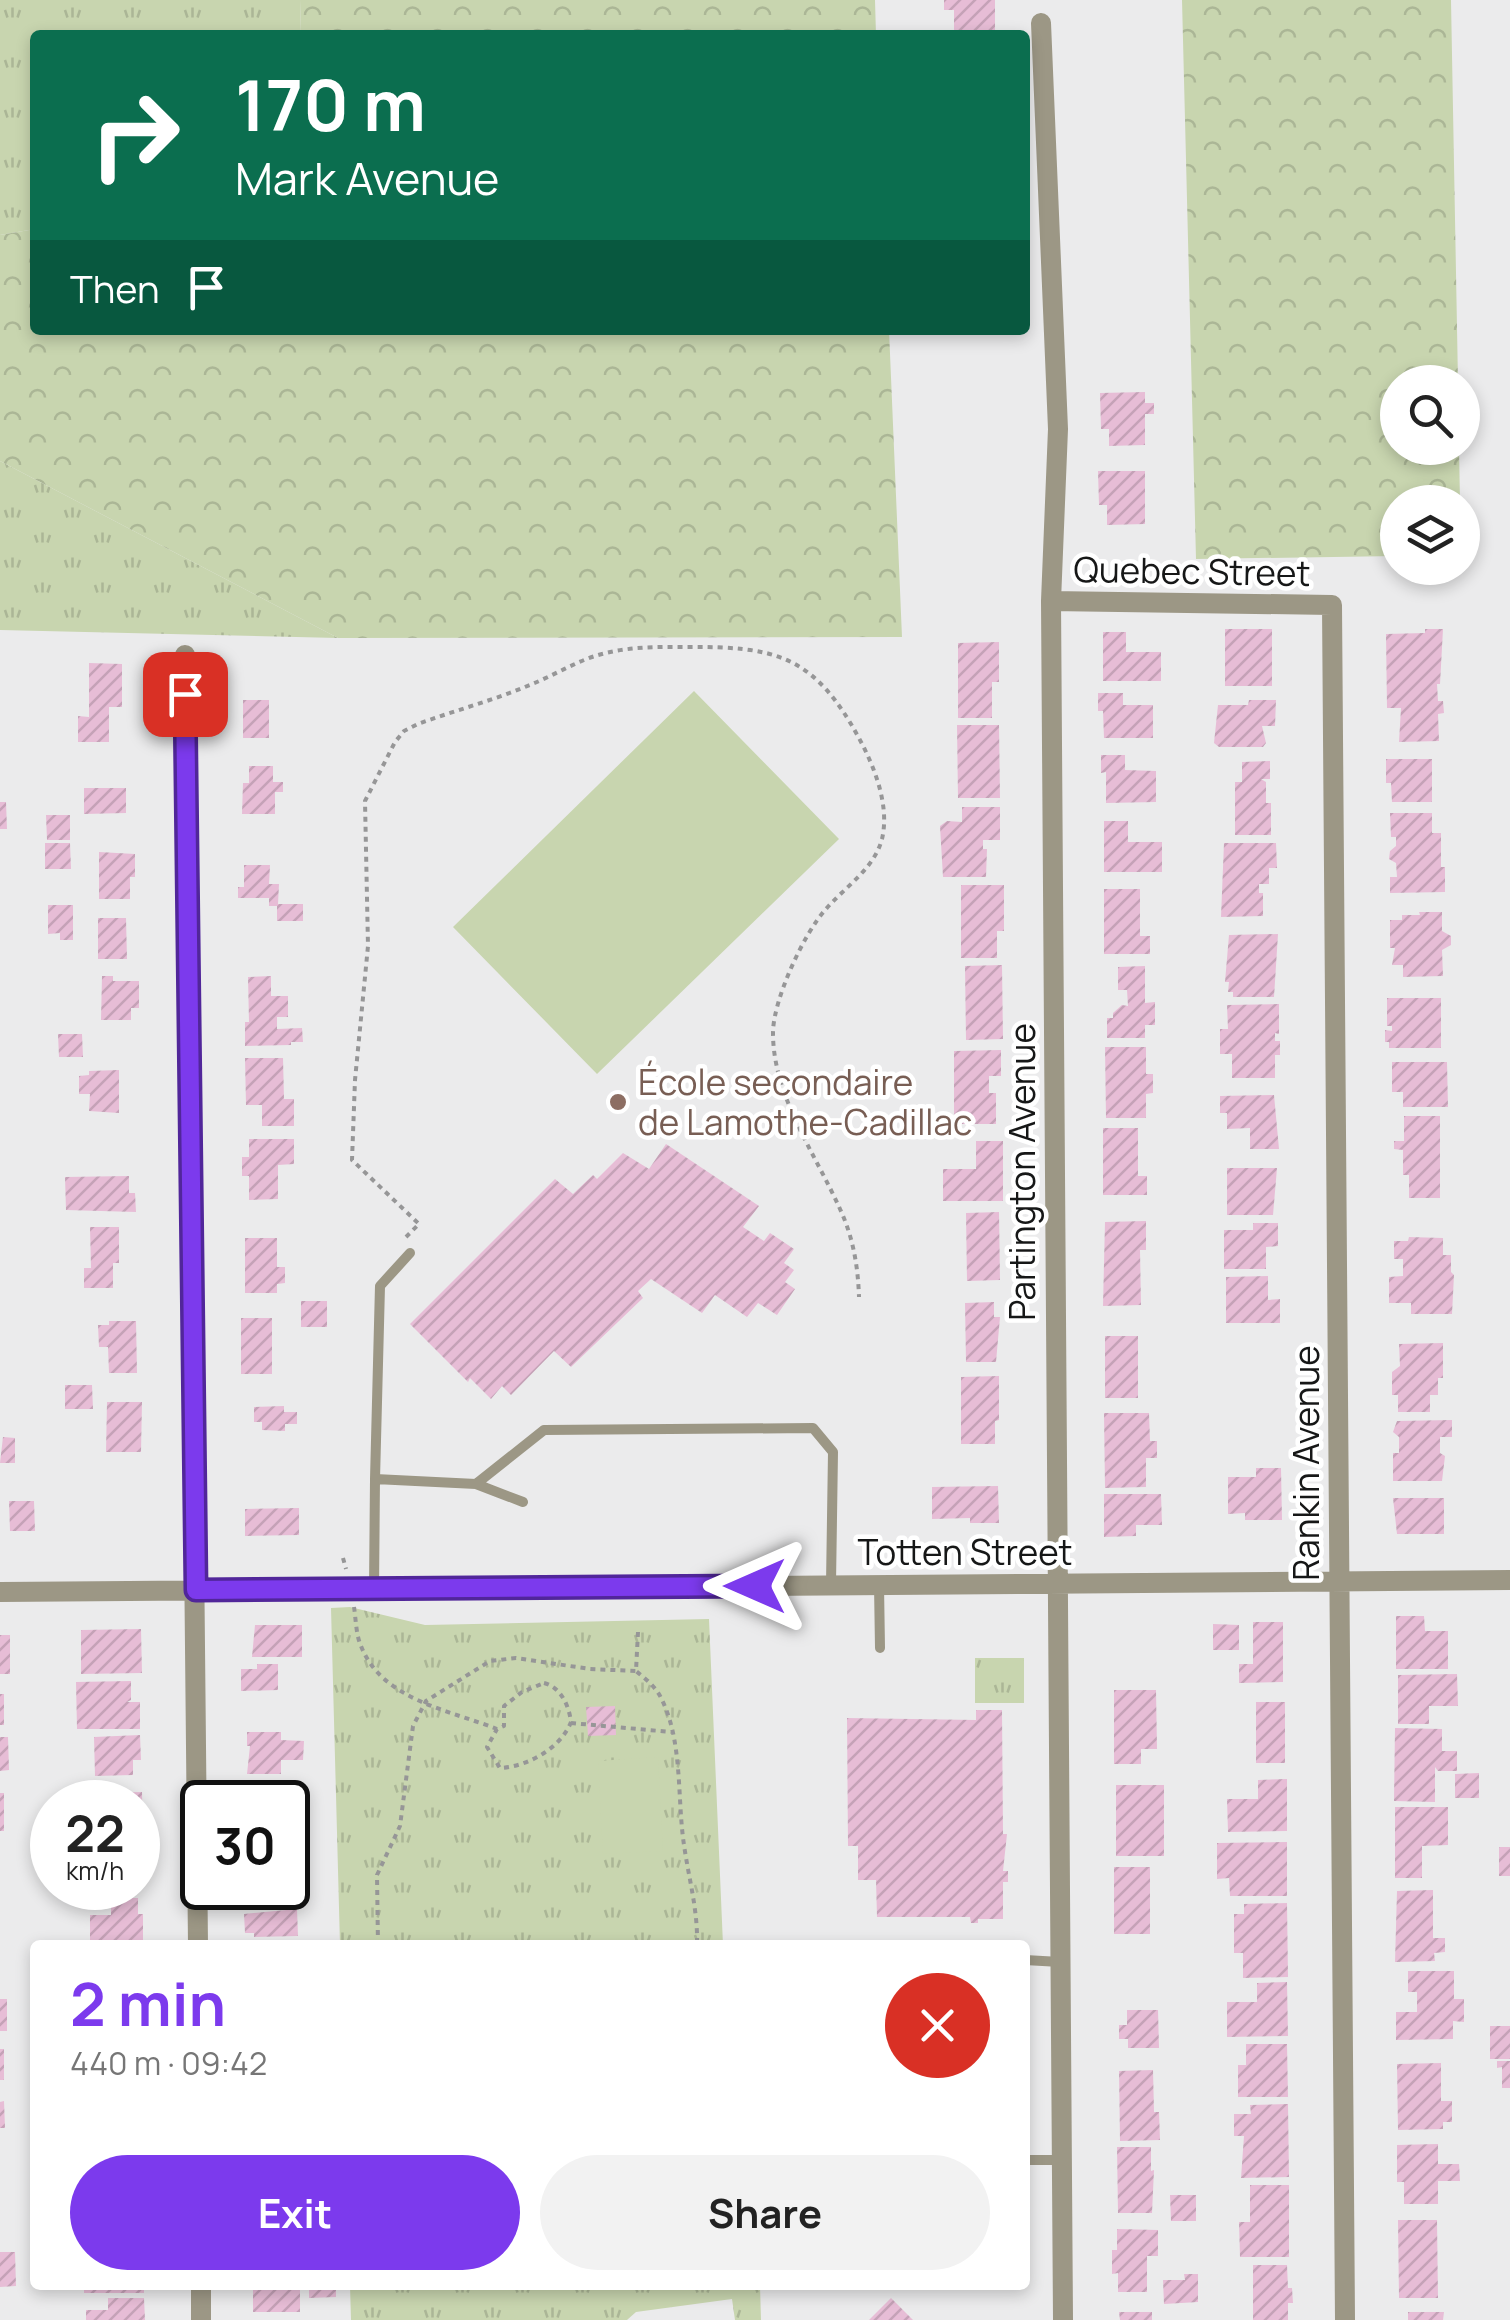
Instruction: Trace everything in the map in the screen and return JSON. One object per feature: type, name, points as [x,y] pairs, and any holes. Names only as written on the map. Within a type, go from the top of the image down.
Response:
[{"type":"street","name":"Partington Avenue","points":[[1041,23],[1058,429],[1051,601],[1063,2320]]},
{"type":"street","name":"Quebec Street","points":[[1051,601],[1332,605]]},
{"type":"street","name":"Rankin Avenue","points":[[1332,605],[1345,2320]]},
{"type":"street","points":[[185,655],[198,1940]]},
{"type":"street","name":"Totten Street","points":[[0,1592],[1510,1580]]},
{"type":"street","points":[[201,2290],[201,2320]]},
{"type":"lane","points":[[374,1589],[380,1286],[410,1253]]},
{"type":"lane","points":[[476,1484],[544,1430],[813,1428],[832,1452],[832,1586]]},
{"type":"lane","points":[[375,1479],[476,1484],[523,1502]]},
{"type":"lane","points":[[879,1585],[880,1648]]},
{"type":"lane","points":[[1030,1960],[1060,1962]]},
{"type":"lane","points":[[1030,2160],[1062,2160]]},
{"type":"path","points":[[400,1243],[419,1224],[352,1160],[354,1080],[368,946],[366,802],[395,742],[418,724],[532,684],[598,654],[631,648],[749,648],[795,662],[832,696],[859,738],[881,793],[885,814],[882,840],[872,863],[812,926],[775,1012],[773,1031],[777,1065],[788,1099],[842,1211],[853,1244],[859,1297]]},
{"type":"path","points":[[356,1618],[360,1644],[375,1671],[404,1696],[497,1729]]},
{"type":"path","points":[[636,1671],[638,1632]]},
{"type":"path","points":[[378,1940],[377,1874],[400,1826],[412,1726],[426,1701],[490,1661],[516,1658],[636,1671],[663,1700],[698,1916],[697,1940]]},
{"type":"path","points":[[544,1683],[557,1690],[571,1723],[560,1740],[542,1754],[506,1769],[496,1765],[487,1746],[497,1729],[504,1726],[507,1702],[544,1683]]},
{"type":"path","points":[[571,1723],[671,1732]]},
{"type":"green space","points":[[0,0],[300,0],[301,30],[30,30],[30,230],[0,235]]},
{"type":"green space","points":[[300,0],[875,0],[876,30],[301,30]]},
{"type":"green space","points":[[1182,0],[1451,0],[1458,365],[1380,365],[1380,465],[1459,465],[1460,485],[1380,485],[1380,556],[1196,559]]},
{"type":"green space","points":[[30,230],[30,335],[889,335],[902,637],[338,638],[0,461],[0,235]]},
{"type":"green space","points":[[0,461],[338,638],[0,630]]},
{"type":"green space","points":[[694,691],[839,839],[597,1074],[453,927]]},
{"type":"green space","points":[[350,1607],[425,1625],[709,1619],[723,1940],[340,1940],[331,1608]]},
{"type":"green space","points":[[975,1658],[1024,1658],[1024,1703],[975,1703]]},
{"type":"green space","points":[[658,1757],[663,1851],[603,1854],[598,1761]]},
{"type":"green space","points":[[350,2290],[760,2290],[761,2320],[735,2320],[732,2299],[636,2312],[627,2320],[351,2320]]},
{"type":"building","points":[[944,0],[995,0],[995,30],[954,30],[954,10],[944,10]]},
{"type":"building","points":[[1145,392],[1145,403],[1154,403],[1154,414],[1145,414],[1145,445],[1109,446],[1109,429],[1101,429],[1100,393]]},
{"type":"building","points":[[1098,471],[1145,471],[1145,524],[1107,525],[1107,505],[1099,505]]},
{"type":"building","points":[[1225,629],[1272,629],[1272,686],[1225,686]]},
{"type":"building","points":[[1425,629],[1443,629],[1437,684],[1438,701],[1443,701],[1444,713],[1438,714],[1439,741],[1399,742],[1401,708],[1387,708],[1386,634],[1425,633]]},
{"type":"building","points":[[1103,632],[1126,632],[1126,652],[1161,652],[1161,681],[1103,681]]},
{"type":"building","points":[[999,642],[999,682],[992,682],[992,718],[958,718],[958,643]]},
{"type":"building","points":[[89,663],[122,664],[122,707],[109,707],[109,742],[78,742],[78,716],[89,717]]},
{"type":"building","points":[[1098,693],[1123,693],[1123,705],[1153,705],[1153,738],[1104,738]]},
{"type":"building","points":[[243,700],[269,700],[269,738],[243,738]]},
{"type":"building","points":[[1249,700],[1276,700],[1275,726],[1262,726],[1266,743],[1263,747],[1219,747],[1214,743],[1218,705],[1248,705]]},
{"type":"building","points":[[957,725],[999,725],[1000,798],[958,798]]},
{"type":"building","points":[[1101,755],[1125,755],[1125,770],[1156,771],[1156,802],[1106,803],[1106,772],[1101,773]]},
{"type":"building","points":[[1386,759],[1432,759],[1432,802],[1392,802],[1391,783],[1386,783]]},
{"type":"building","points":[[1270,761],[1270,779],[1261,779],[1266,782],[1266,803],[1271,803],[1271,835],[1235,835],[1235,782],[1242,782],[1242,762]]},
{"type":"building","points":[[249,766],[273,766],[273,782],[283,782],[283,792],[275,792],[275,814],[242,814],[243,783],[249,783]]},
{"type":"building","points":[[84,788],[126,788],[126,813],[84,814]]},
{"type":"building","points":[[0,802],[6,802],[7,829],[0,829]]},
{"type":"building","points":[[962,807],[1000,807],[1000,840],[983,840],[983,849],[987,849],[986,877],[943,877],[940,826],[947,821],[962,822]]},
{"type":"building","points":[[1390,813],[1432,813],[1432,833],[1441,833],[1445,892],[1390,893],[1390,877],[1397,877],[1396,863],[1389,859],[1396,846],[1396,837],[1391,837]]},
{"type":"building","points":[[46,815],[70,815],[70,840],[47,840]]},
{"type":"building","points":[[1104,821],[1128,821],[1128,842],[1162,842],[1162,872],[1104,872]]},
{"type":"building","points":[[45,843],[70,843],[71,869],[45,869]]},
{"type":"building","points":[[1224,843],[1276,843],[1277,868],[1269,868],[1269,884],[1259,884],[1263,916],[1221,917]]},
{"type":"building","points":[[99,852],[135,854],[130,899],[99,899]]},
{"type":"building","points":[[244,865],[270,865],[269,884],[279,884],[278,904],[303,904],[303,921],[277,921],[277,906],[269,906],[269,898],[238,898],[238,887],[244,887]]},
{"type":"building","points":[[961,885],[1004,885],[1004,931],[997,931],[997,958],[961,958]]},
{"type":"building","points":[[1104,889],[1140,889],[1140,936],[1150,936],[1150,954],[1104,954]]},
{"type":"building","points":[[48,905],[73,905],[73,940],[60,940],[60,933],[48,934]]},
{"type":"building","points":[[1419,912],[1442,912],[1442,931],[1451,936],[1451,945],[1442,950],[1443,976],[1403,977],[1403,965],[1392,965],[1395,948],[1390,948],[1390,920],[1402,920],[1402,915],[1420,915]]},
{"type":"building","points":[[98,918],[126,918],[127,959],[98,959]]},
{"type":"building","points":[[1278,934],[1274,997],[1233,997],[1233,992],[1228,992],[1229,982],[1225,982],[1229,935]]},
{"type":"building","points":[[1002,965],[1003,1039],[966,1040],[965,966]]},
{"type":"building","points":[[1145,966],[1145,1003],[1155,1002],[1155,1025],[1145,1025],[1145,1038],[1107,1038],[1107,1018],[1113,1018],[1122,1005],[1128,1006],[1127,990],[1118,990],[1118,967]]},
{"type":"building","points":[[102,976],[113,976],[113,981],[139,981],[139,1008],[131,1008],[131,1020],[101,1020]]},
{"type":"building","points":[[271,976],[271,996],[288,996],[288,1017],[277,1017],[277,1029],[302,1028],[303,1042],[245,1046],[248,977]]},
{"type":"building","points":[[1387,998],[1441,998],[1441,1048],[1389,1048],[1385,1030],[1392,1031],[1392,1026],[1387,1026]]},
{"type":"building","points":[[1279,1004],[1279,1034],[1275,1033],[1275,1041],[1280,1041],[1280,1055],[1275,1055],[1275,1078],[1232,1078],[1232,1054],[1220,1054],[1220,1029],[1228,1029],[1227,1005]]},
{"type":"building","points":[[58,1034],[82,1034],[83,1057],[59,1057]]},
{"type":"building","points":[[1105,1047],[1146,1047],[1146,1074],[1153,1074],[1153,1093],[1146,1094],[1146,1118],[1106,1118]]},
{"type":"building","points":[[1001,1050],[1001,1076],[989,1076],[989,1093],[996,1093],[996,1124],[954,1124],[954,1051]]},
{"type":"building","points":[[245,1058],[283,1058],[284,1099],[294,1099],[294,1126],[262,1126],[262,1105],[246,1105]]},
{"type":"building","points":[[1392,1062],[1447,1062],[1448,1107],[1403,1107],[1403,1092],[1392,1092]]},
{"type":"building","points":[[119,1070],[119,1113],[89,1111],[90,1094],[79,1094],[79,1076],[89,1075],[89,1071]]},
{"type":"building","points":[[1274,1095],[1279,1149],[1250,1149],[1250,1128],[1227,1129],[1227,1113],[1220,1113],[1220,1096]]},
{"type":"building","points":[[1404,1116],[1440,1116],[1440,1198],[1409,1198],[1409,1175],[1403,1175],[1403,1150],[1394,1149],[1394,1141],[1404,1141]]},
{"type":"building","points":[[1103,1128],[1138,1128],[1138,1176],[1147,1176],[1147,1195],[1103,1195]]},
{"type":"building","points":[[249,1139],[294,1139],[294,1164],[278,1165],[278,1199],[249,1200],[249,1176],[242,1176],[242,1157],[249,1157]]},
{"type":"building","points":[[976,1141],[1003,1141],[1003,1201],[943,1201],[943,1169],[976,1169]]},
{"type":"building","points":[[666,1144],[759,1206],[743,1227],[764,1241],[770,1233],[794,1249],[784,1263],[794,1270],[785,1282],[795,1289],[777,1315],[758,1303],[747,1317],[715,1295],[702,1313],[651,1279],[638,1291],[643,1298],[571,1367],[554,1351],[511,1395],[502,1386],[491,1399],[470,1378],[468,1382],[410,1324],[555,1179],[573,1194],[593,1175],[597,1179],[623,1153],[649,1169]]},
{"type":"building","points":[[1227,1168],[1277,1168],[1273,1215],[1227,1215]]},
{"type":"building","points":[[129,1176],[129,1193],[135,1193],[136,1212],[66,1210],[65,1177]]},
{"type":"building","points":[[999,1212],[1000,1280],[967,1281],[966,1213]]},
{"type":"building","points":[[1146,1221],[1146,1250],[1140,1250],[1141,1305],[1103,1306],[1105,1222]]},
{"type":"building","points":[[1253,1223],[1278,1223],[1278,1246],[1266,1247],[1266,1269],[1224,1269],[1224,1230],[1253,1230]]},
{"type":"building","points":[[90,1227],[119,1227],[119,1263],[113,1263],[113,1288],[84,1288],[84,1268],[91,1268]]},
{"type":"building","points":[[1409,1237],[1443,1238],[1443,1255],[1451,1255],[1454,1275],[1452,1314],[1411,1314],[1411,1303],[1389,1303],[1389,1277],[1403,1276],[1403,1259],[1394,1259],[1394,1241],[1408,1241]]},
{"type":"building","points":[[245,1238],[277,1238],[277,1267],[285,1267],[285,1283],[277,1284],[277,1293],[245,1293]]},
{"type":"building","points":[[1268,1276],[1268,1300],[1280,1299],[1280,1323],[1226,1323],[1226,1277]]},
{"type":"building","points":[[301,1301],[327,1301],[327,1327],[301,1327]]},
{"type":"building","points":[[994,1302],[994,1317],[1000,1317],[996,1362],[966,1362],[965,1303]]},
{"type":"building","points":[[241,1318],[272,1318],[272,1374],[241,1374]]},
{"type":"building","points":[[109,1321],[136,1321],[137,1373],[109,1373],[108,1347],[99,1347],[98,1325],[109,1325]]},
{"type":"building","points":[[1105,1336],[1138,1336],[1138,1398],[1105,1398]]},
{"type":"building","points":[[1443,1343],[1443,1378],[1438,1378],[1438,1395],[1430,1395],[1430,1412],[1398,1412],[1398,1395],[1392,1395],[1392,1372],[1400,1366],[1399,1344]]},
{"type":"building","points":[[999,1376],[995,1444],[961,1444],[961,1377]]},
{"type":"building","points":[[65,1385],[92,1385],[93,1409],[65,1409]]},
{"type":"building","points":[[107,1402],[142,1402],[141,1452],[106,1452]]},
{"type":"building","points":[[284,1406],[284,1412],[297,1412],[297,1424],[285,1424],[285,1431],[262,1430],[262,1422],[254,1422],[254,1407]]},
{"type":"building","points":[[1104,1413],[1149,1413],[1150,1441],[1157,1441],[1157,1458],[1146,1458],[1146,1487],[1105,1488]]},
{"type":"building","points":[[1452,1420],[1452,1437],[1440,1437],[1440,1453],[1445,1456],[1442,1481],[1393,1481],[1393,1453],[1399,1453],[1399,1437],[1393,1432],[1397,1421]]},
{"type":"building","points":[[3,1437],[15,1438],[15,1463],[0,1463]]},
{"type":"building","points":[[1256,1468],[1281,1468],[1282,1520],[1245,1520],[1245,1513],[1228,1514],[1228,1477],[1256,1477]]},
{"type":"building","points":[[998,1486],[999,1523],[970,1523],[970,1518],[932,1519],[932,1487]]},
{"type":"building","points":[[1104,1494],[1161,1494],[1162,1525],[1136,1525],[1136,1536],[1104,1537]]},
{"type":"building","points":[[1393,1498],[1444,1498],[1444,1534],[1397,1534]]},
{"type":"building","points":[[9,1501],[34,1501],[35,1531],[10,1531]]},
{"type":"building","points":[[299,1508],[299,1535],[245,1536],[245,1509]]},
{"type":"building","points":[[1396,1616],[1424,1616],[1425,1631],[1448,1631],[1448,1669],[1396,1669]]},
{"type":"building","points":[[1253,1622],[1283,1622],[1283,1682],[1239,1683],[1239,1664],[1253,1664]]},
{"type":"building","points":[[1213,1624],[1239,1625],[1239,1650],[1213,1650]]},
{"type":"building","points":[[255,1625],[302,1625],[302,1657],[252,1657]]},
{"type":"building","points":[[141,1629],[142,1673],[81,1674],[81,1630]]},
{"type":"building","points":[[0,1635],[10,1635],[10,1674],[0,1674]]},
{"type":"building","points":[[257,1664],[278,1664],[278,1690],[241,1691],[241,1669],[257,1669]]},
{"type":"building","points":[[1457,1674],[1458,1706],[1429,1706],[1429,1724],[1398,1724],[1398,1675]]},
{"type":"building","points":[[131,1681],[131,1700],[127,1702],[140,1702],[140,1729],[77,1729],[76,1682]]},
{"type":"building","points":[[1114,1690],[1156,1690],[1157,1749],[1141,1749],[1141,1764],[1114,1764]]},
{"type":"building","points":[[0,1694],[4,1694],[4,1725],[0,1725]]},
{"type":"building","points":[[1256,1702],[1285,1702],[1285,1763],[1256,1763]]},
{"type":"building","points":[[615,1706],[616,1735],[588,1736],[586,1707]]},
{"type":"building","points":[[976,1710],[1002,1710],[1003,1834],[1007,1834],[1003,1871],[1008,1871],[1008,1882],[1003,1882],[1003,1919],[978,1919],[978,1923],[971,1923],[970,1917],[877,1917],[876,1880],[858,1880],[858,1846],[848,1846],[847,1718],[976,1720]]},
{"type":"building","points":[[1395,1728],[1442,1729],[1442,1751],[1457,1751],[1457,1771],[1438,1771],[1435,1767],[1435,1802],[1394,1801]]},
{"type":"building","points":[[247,1732],[281,1732],[281,1740],[304,1741],[303,1760],[281,1760],[281,1774],[247,1774]]},
{"type":"building","points":[[140,1735],[141,1760],[133,1760],[133,1775],[95,1776],[94,1737]]},
{"type":"building","points":[[0,1737],[8,1737],[9,1770],[0,1771]]},
{"type":"building","points":[[1479,1773],[1479,1798],[1455,1798],[1455,1774]]},
{"type":"building","points":[[1287,1779],[1287,1831],[1228,1832],[1227,1799],[1258,1799],[1258,1780]]},
{"type":"building","points":[[1116,1785],[1164,1785],[1164,1856],[1116,1856]]},
{"type":"building","points":[[0,1793],[4,1793],[4,1831],[0,1831]]},
{"type":"building","points":[[1395,1807],[1448,1807],[1448,1845],[1422,1846],[1422,1878],[1395,1878]]},
{"type":"building","points":[[1287,1842],[1287,1896],[1230,1896],[1229,1878],[1217,1879],[1217,1843]]},
{"type":"building","points":[[1499,1847],[1510,1847],[1510,1876],[1499,1876]]},
{"type":"building","points":[[1114,1867],[1150,1867],[1150,1934],[1114,1934]]},
{"type":"building","points":[[1433,1890],[1433,1938],[1445,1938],[1445,1952],[1434,1953],[1435,1961],[1395,1962],[1397,1891]]},
{"type":"building","points":[[1287,1903],[1288,1977],[1243,1978],[1243,1953],[1234,1953],[1234,1914],[1244,1914],[1244,1904]]},
{"type":"building","points":[[138,1910],[138,1914],[143,1914],[143,1940],[90,1940],[90,1915]]},
{"type":"building","points":[[297,1910],[298,1936],[254,1937],[254,1933],[245,1933],[244,1914]]},
{"type":"building","points":[[1408,1971],[1454,1971],[1454,1999],[1464,1999],[1464,2022],[1453,2021],[1453,2039],[1396,2040],[1396,2012],[1417,2012],[1417,1992],[1408,1992]]},
{"type":"building","points":[[1287,1982],[1288,2036],[1227,2037],[1227,2002],[1257,2002],[1257,1983]]},
{"type":"building","points":[[0,1999],[7,1999],[7,2031],[0,2031]]},
{"type":"building","points":[[1127,2010],[1158,2010],[1159,2048],[1128,2048],[1128,2039],[1119,2039],[1119,2025],[1127,2025]]},
{"type":"building","points":[[1490,2026],[1510,2026],[1510,2059],[1490,2059]]},
{"type":"building","points":[[1246,2044],[1287,2044],[1288,2097],[1238,2097],[1238,2065],[1246,2065]]},
{"type":"building","points":[[0,2049],[4,2049],[4,2080],[0,2080]]},
{"type":"building","points":[[1497,2061],[1510,2061],[1510,2088],[1502,2088],[1502,2067],[1497,2068]]},
{"type":"building","points":[[1441,2063],[1441,2101],[1452,2101],[1452,2122],[1443,2122],[1443,2129],[1398,2130],[1397,2064]]},
{"type":"building","points":[[1153,2070],[1154,2112],[1159,2112],[1160,2140],[1120,2141],[1119,2071]]},
{"type":"building","points":[[4,2101],[5,2128],[0,2128],[0,2102]]},
{"type":"building","points":[[1288,2104],[1289,2177],[1241,2178],[1244,2136],[1234,2136],[1234,2114],[1251,2114],[1250,2105]]},
{"type":"building","points":[[1438,2144],[1438,2164],[1459,2164],[1460,2181],[1438,2181],[1438,2204],[1404,2204],[1404,2182],[1397,2182],[1397,2145]]},
{"type":"building","points":[[1117,2147],[1151,2147],[1152,2213],[1118,2213]]},
{"type":"building","points":[[1250,2185],[1289,2185],[1289,2257],[1240,2257],[1239,2222],[1250,2222]]},
{"type":"building","points":[[1170,2195],[1196,2195],[1196,2221],[1171,2221]]},
{"type":"building","points":[[1398,2220],[1437,2220],[1438,2298],[1399,2298]]},
{"type":"building","points":[[1117,2229],[1158,2230],[1158,2256],[1147,2256],[1147,2292],[1118,2292],[1118,2273],[1112,2274]]},
{"type":"building","points":[[0,2252],[15,2252],[16,2286],[0,2287]]},
{"type":"building","points":[[1253,2265],[1287,2265],[1293,2303],[1288,2303],[1288,2320],[1253,2320]]},
{"type":"building","points":[[1184,2274],[1198,2274],[1198,2302],[1164,2304],[1163,2280],[1185,2280]]},
{"type":"building","points":[[84,2290],[144,2290],[144,2293]]},
{"type":"building","points":[[253,2290],[300,2290],[300,2312],[253,2312]]},
{"type":"building","points":[[309,2290],[336,2290],[336,2297],[309,2298]]},
{"type":"building","points":[[108,2298],[144,2298],[145,2320],[86,2320],[86,2310],[108,2310]]},
{"type":"building","points":[[891,2298],[913,2320],[869,2320]]},
{"type":"building","points":[[1119,2312],[1152,2312],[1152,2320],[1120,2320]]},
{"type":"building","points":[[1408,2312],[1444,2312],[1443,2320],[1408,2320]]},
{"type":"place","name":"École secondaire de Lamothe-Cadillac","points":[[618,1102]]},
{"type":"route","points":[[185,694],[196,1590],[755,1586]]}]
